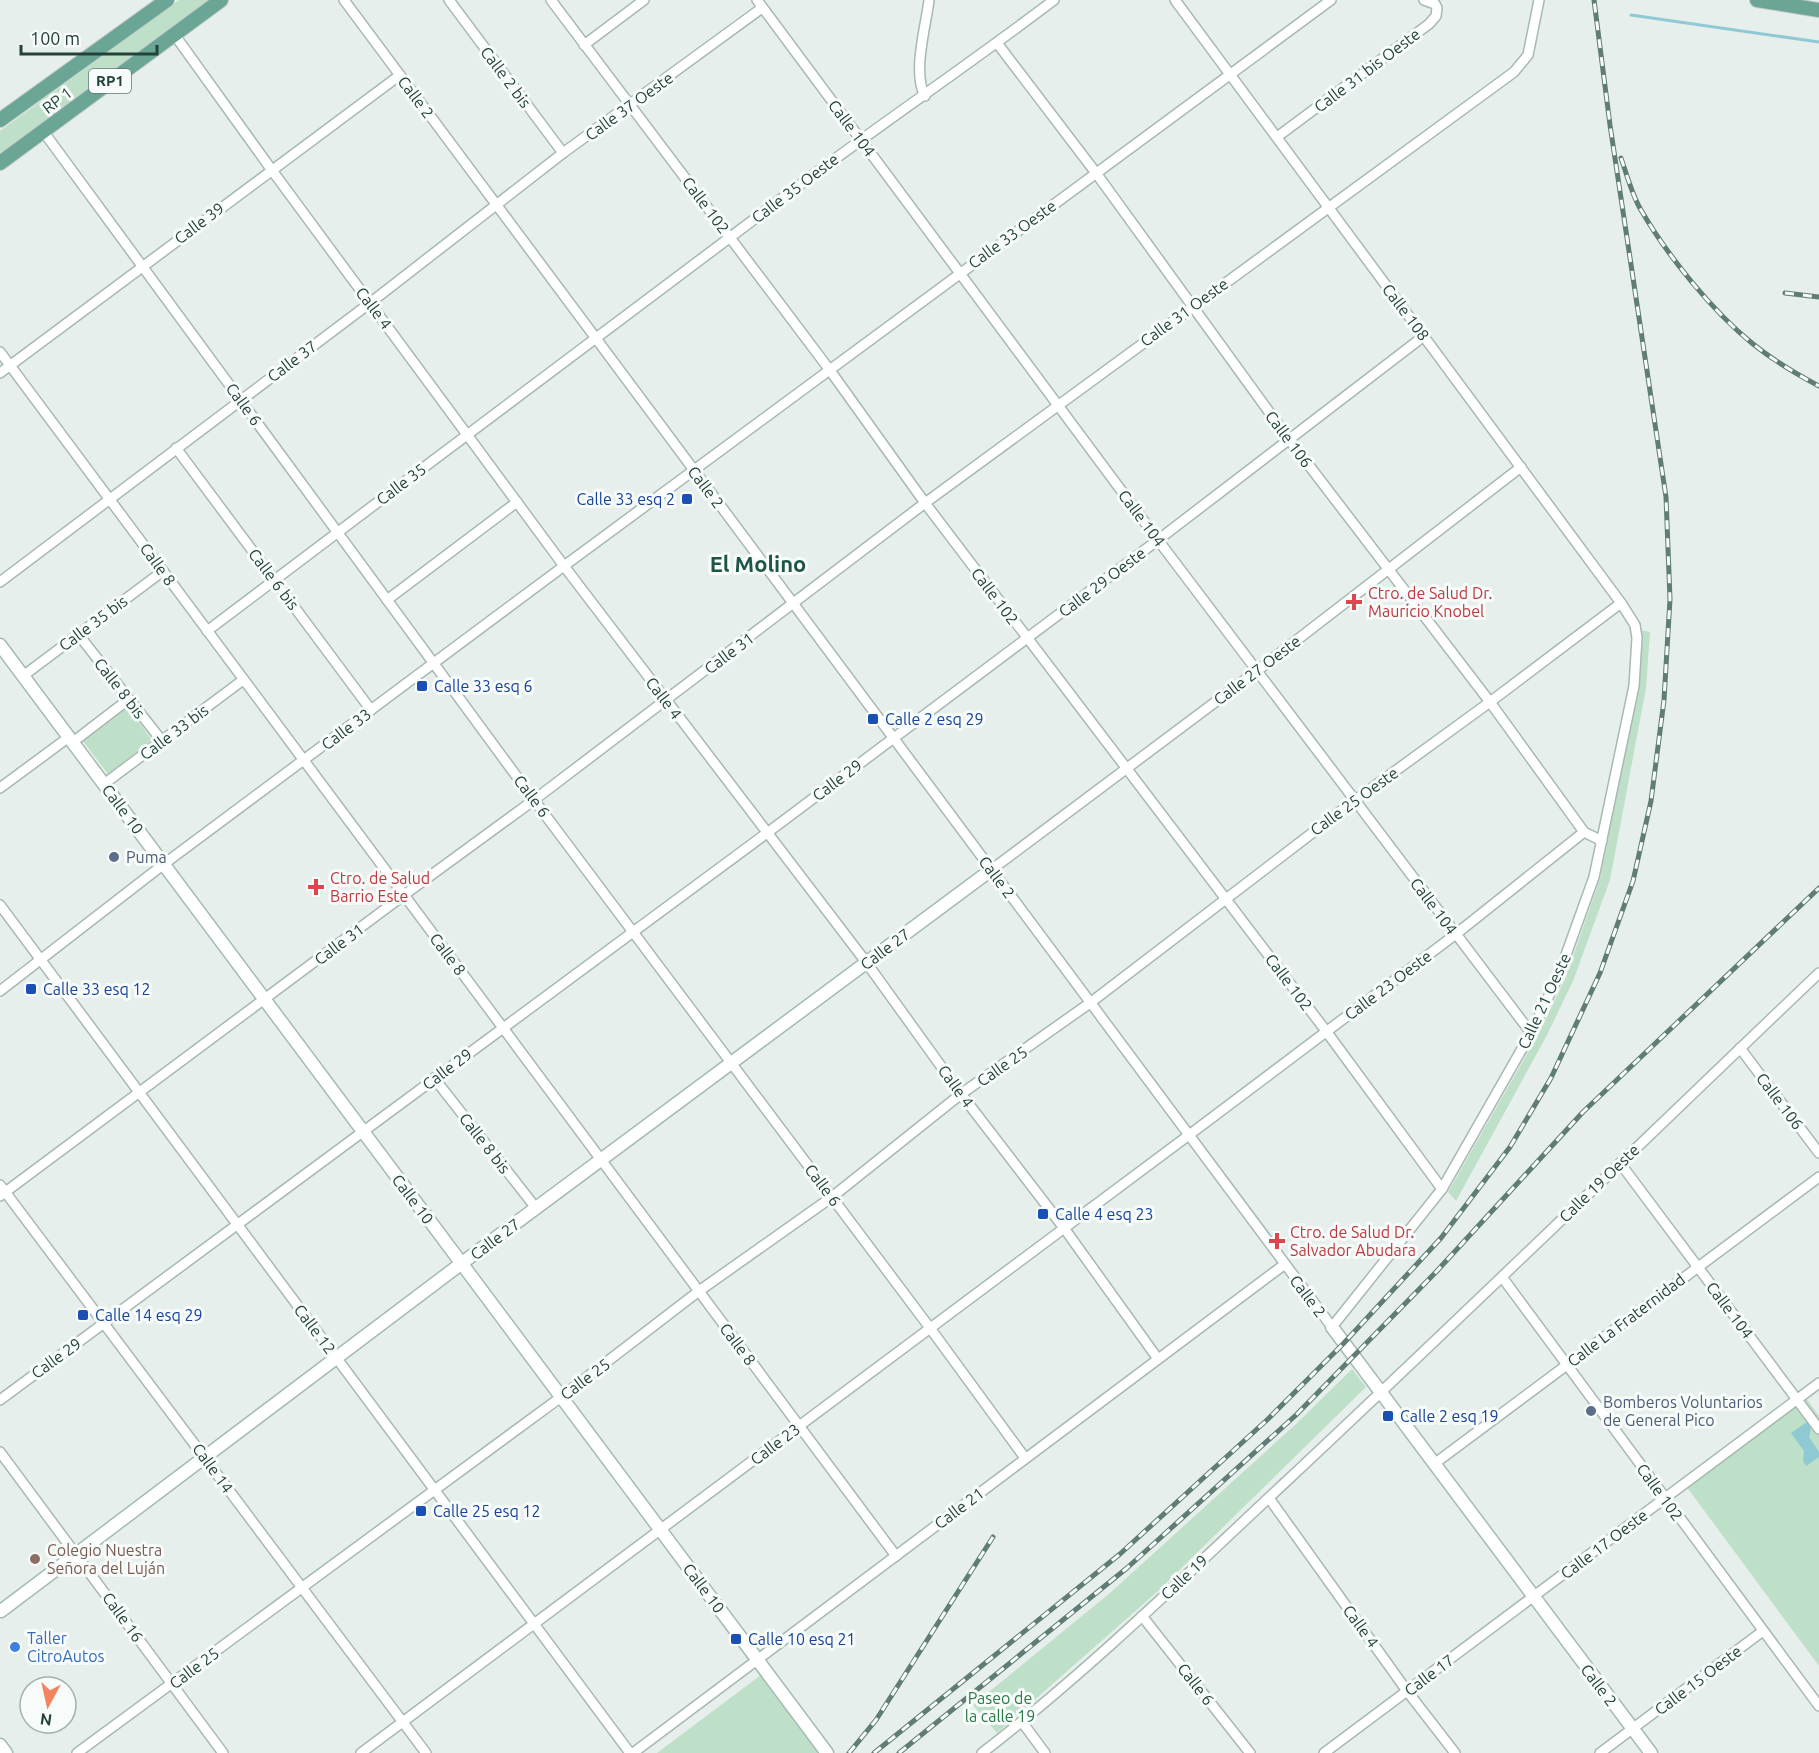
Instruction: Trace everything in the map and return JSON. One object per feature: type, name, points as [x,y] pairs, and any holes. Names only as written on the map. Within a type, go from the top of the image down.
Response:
[{"type":"main road","name":"RP 1","points":[[0,120],[166,0]]},
{"type":"main road","name":"RP 1","points":[[0,163],[221,0]]},
{"type":"main road","points":[[1757,0],[1819,10]]},
{"type":"street","name":"Calle 2","points":[[344,0],[1380,1393],[1651,1753]]},
{"type":"street","name":"Calle 2 bis","points":[[449,0],[563,153]]},
{"type":"street","name":"Calle 102","points":[[551,0],[829,369],[925,503],[1326,1031],[1442,1189]]},
{"type":"street","points":[[584,45],[643,0]]},
{"type":"street","points":[[925,96],[921,88],[919,69],[929,0]]},
{"type":"street","name":"Calle 35 Oeste","points":[[595,338],[860,140],[925,96],[1054,0]]},
{"type":"street","name":"Calle 108","points":[[1175,0],[1521,466],[1635,625]]},
{"type":"street","name":"Calle 33 Oeste","points":[[693,470],[1331,0]]},
{"type":"street","name":"Calle 31 bis Oeste","points":[[1277,136],[1429,24],[1436,16],[1437,8],[1435,4],[1424,0]]},
{"type":"street","name":"Calle 31 Oeste","points":[[794,604],[925,503],[1522,64],[1532,44],[1539,0]]},
{"type":"street","name":"Calle 37 Oeste","points":[[496,205],[760,4]]},
{"type":"street","name":"Calle 104","points":[[760,4],[1158,540],[1531,1033]]},
{"type":"street","name":"Calle 4","points":[[174,34],[564,566],[866,962],[961,1095],[1064,1228],[1158,1359]]},
{"type":"street","name":"Calle 106","points":[[997,43],[1096,173],[1288,438],[1490,702],[1584,832]]},
{"type":"street","name":"Calle 39","points":[[0,373],[400,75]]},
{"type":"street","name":"Calle 6","points":[[43,131],[534,800],[1025,1458]]},
{"type":"street","name":"Calle 37","points":[[0,582],[496,205]]},
{"type":"street","name":"Calle 29 Oeste","points":[[893,738],[1158,540],[1288,438],[1424,336]]},
{"type":"street","name":"Calle 35","points":[[207,631],[595,338]]},
{"type":"street","name":"Calle 8","points":[[0,352],[896,1556]]},
{"type":"street","name":"Calle 6 bis","points":[[176,448],[371,710]]},
{"type":"street","name":"Calle 27 Oeste","points":[[991,870],[1258,670],[1521,466]]},
{"type":"street","name":"Calle 33","points":[[0,991],[164,864],[693,470]]},
{"type":"street","points":[[387,600],[517,502]]},
{"type":"street","name":"Calle 35 bis","points":[[23,676],[163,571]]},
{"type":"street","name":"Calle 25 Oeste","points":[[1090,1003],[1225,898],[1621,603]]},
{"type":"street","name":"Calle 31","points":[[2,1191],[265,1000],[794,604]]},
{"type":"street","name":"Calle 21 Oeste","points":[[1332,1327],[1442,1189],[1531,1033],[1558,977],[1594,877],[1602,841],[1634,686],[1637,638],[1635,625]]},
{"type":"street","name":"Calle 8 bis","points":[[78,634],[162,741]]},
{"type":"street","name":"Calle 10","points":[[0,645],[827,1753]]},
{"type":"street","name":"Calle 33 bis","points":[[104,784],[243,680]]},
{"type":"street","points":[[0,788],[129,699]]},
{"type":"street","name":"Calle 29","points":[[0,1400],[893,738]]},
{"type":"street","points":[[1584,832],[1602,841]]},
{"type":"street","name":"Calle 23 Oeste","points":[[1189,1135],[1455,934],[1584,832]]},
{"type":"street","name":"Calle 27","points":[[0,1613],[462,1263],[991,870]]},
{"type":"street","name":"Calle 12","points":[[0,905],[433,1489],[632,1753]]},
{"type":"street","name":"Calle 19 Oeste","points":[[1380,1393],[1819,973]]},
{"type":"street","name":"Calle 25","points":[[77,1753],[561,1397],[699,1291],[832,1197],[961,1095],[1090,1003]]},
{"type":"street","name":"Calle 106","points":[[1740,1048],[1819,1153]]},
{"type":"street","name":"Calle 8 bis","points":[[434,1078],[536,1209]]},
{"type":"street","name":"Calle 23","points":[[361,1753],[1189,1135]]},
{"type":"street","name":"Calle 104","points":[[1620,1163],[1819,1429]]},
{"type":"street","name":"Calle La Fraternidad","points":[[1434,1464],[1819,1177]]},
{"type":"street","name":"Calle 14","points":[[2,1191],[105,1323],[426,1753]]},
{"type":"street","name":"Calle 21","points":[[632,1753],[1285,1264]]},
{"type":"street","name":"Calle 102","points":[[1502,1277],[1819,1706]]},
{"type":"street","name":"Calle 17 Oeste","points":[[1533,1597],[1819,1383]]},
{"type":"street","name":"Calle 19","points":[[982,1753],[1022,1722],[1142,1616],[1380,1393]]},
{"type":"street","name":"Calle 16","points":[[0,1452],[223,1753]]},
{"type":"street","name":"Calle 4","points":[[1269,1498],[1407,1691],[1455,1753]]},
{"type":"street","name":"Calle 17","points":[[1324,1753],[1533,1597]]},
{"type":"street","name":"Calle 6","points":[[1142,1616],[1250,1753]]},
{"type":"street","name":"Calle 15 Oeste","points":[[1600,1753],[1763,1630]]},
{"type":"street","points":[[1022,1722],[1045,1753]]},
{"type":"street","points":[[0,1745],[6,1753]]},
{"type":"green space","points":[[179,0],[208,0],[0,157],[0,131]]},
{"type":"green space","points":[[1640,630],[1650,632],[1646,688],[1610,880],[1573,981],[1546,1037],[1456,1201],[1448,1192],[1539,1033],[1565,979],[1600,879],[1637,687]]},
{"type":"green space","points":[[127,706],[152,740],[108,774],[82,740]]},
{"type":"green space","name":"Paseo de la calle 19","points":[[1352,1369],[1366,1387],[1157,1592],[997,1733],[973,1705],[1110,1593],[1296,1424]]},
{"type":"green space","points":[[1806,1398],[1819,1416],[1819,1666],[1686,1486]]},
{"type":"green space","points":[[761,1675],[820,1753],[657,1753]]},
{"type":"water","points":[[1807,1422],[1811,1428],[1809,1437],[1819,1452],[1819,1457],[1806,1466],[1803,1461],[1804,1451],[1791,1433]]},
{"type":"waterway","points":[[1631,15],[1819,42]]},
{"type":"railway","points":[[874,1753],[1120,1554],[1268,1419],[1343,1344],[1441,1238],[1510,1147],[1551,1078],[1600,973],[1633,881],[1651,801],[1664,700],[1670,599],[1666,497],[1610,125],[1594,0]]},
{"type":"railway","points":[[1621,158],[1641,210],[1691,282],[1737,331],[1761,350],[1819,386]]},
{"type":"railway","points":[[1785,293],[1819,297]]},
{"type":"railway","points":[[899,1753],[1127,1568],[1296,1415],[1436,1272],[1583,1112],[1819,888]]},
{"type":"railway","points":[[849,1753],[876,1720],[993,1537]]},
{"type":"place","name":"Calle 33 esq 2","points":[[687,499]]},
{"type":"place","name":"Ctro. de Salud Dr. Mauricio Knobel","points":[[1354,602]]},
{"type":"place","name":"Calle 33 esq 6","points":[[422,686]]},
{"type":"place","name":"Calle 2 esq 29","points":[[873,719]]},
{"type":"place","name":"Puma","points":[[114,857]]},
{"type":"place","name":"Ctro. de Salud Barrio Este","points":[[316,887]]},
{"type":"place","name":"Calle 33 esq 12","points":[[31,989]]},
{"type":"place","name":"Calle 4 esq 23","points":[[1043,1214]]},
{"type":"place","name":"Ctro. de Salud Dr. Salvador Abudara","points":[[1277,1241]]},
{"type":"place","name":"Calle 14 esq 29","points":[[83,1315]]},
{"type":"place","name":"Bomberos Voluntarios de General Pico","points":[[1591,1411]]},
{"type":"place","name":"Calle 2 esq 19","points":[[1388,1416]]},
{"type":"place","name":"Calle 25 esq 12","points":[[421,1511]]},
{"type":"place","name":"Colegio Nuestra Señora del Luján","points":[[35,1559]]},
{"type":"place","name":"Calle 10 esq 21","points":[[736,1639]]},
{"type":"place","name":"Taller CitroAutos","points":[[15,1647]]},
{"type":"district","name":"El Molino","points":[[758,564]]}]
